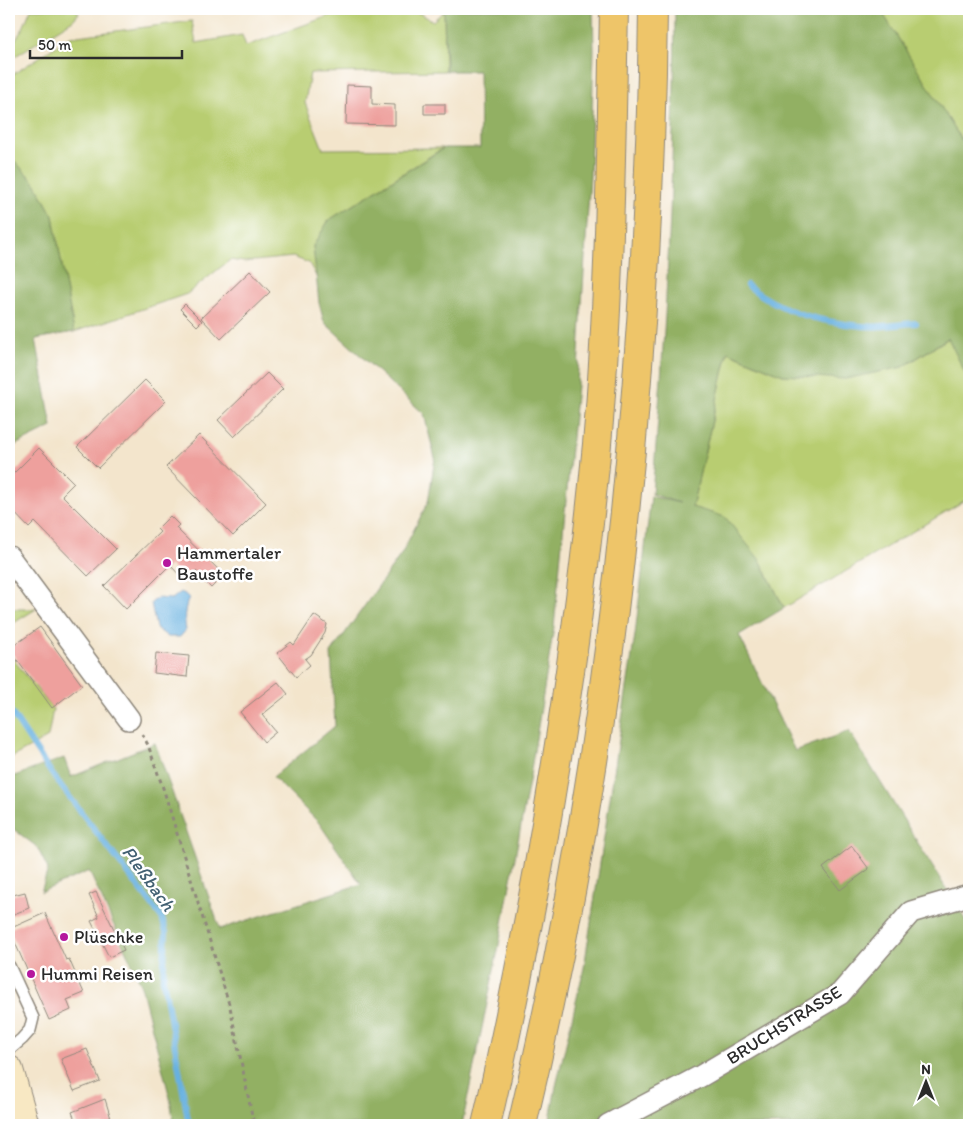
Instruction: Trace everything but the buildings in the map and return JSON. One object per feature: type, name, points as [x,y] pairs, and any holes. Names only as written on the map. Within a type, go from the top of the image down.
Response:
[{"type":"highway","points":[[486,1125],[518,979],[557,756],[575,631],[597,444],[609,260],[614,9]]},
{"type":"highway","points":[[522,1125],[552,987],[585,811],[613,624],[634,419],[647,249],[653,9]]},
{"type":"main road","points":[[9,1070],[25,1125]]},
{"type":"street","points":[[9,557],[129,719]]},
{"type":"street","name":"BRUCHSTRASSE","points":[[608,1125],[700,1076],[840,994],[911,912],[969,895]]},
{"type":"lane","points":[[9,966],[33,1018],[30,1030],[9,1050]]},
{"type":"path","points":[[148,744],[230,1007],[254,1125]]},
{"type":"green space","points":[[31,9],[74,9],[79,13],[73,20],[9,60],[9,50],[23,28]]},
{"type":"green space","points":[[348,9],[412,9],[433,21],[444,11],[445,71],[310,73],[305,103],[323,149],[443,148],[329,220],[313,246],[317,278],[309,263],[293,257],[244,262],[230,260],[187,294],[74,332],[53,216],[35,183],[9,155],[9,77],[70,37],[192,21],[196,43],[242,35],[246,46]]},
{"type":"green space","points":[[447,9],[593,9],[594,50],[590,176],[577,385],[554,627],[530,776],[498,950],[462,1125],[174,1125],[170,1098],[140,982],[89,871],[41,892],[48,869],[37,847],[9,824],[9,778],[64,758],[71,777],[155,743],[220,929],[361,884],[319,823],[273,777],[335,726],[331,653],[402,553],[428,502],[435,458],[424,414],[324,322],[319,303],[313,246],[329,220],[444,148],[480,148],[479,71],[446,71],[444,11]]},
{"type":"green space","points":[[675,9],[880,9],[969,152],[969,381],[948,338],[903,367],[845,379],[783,375],[728,352],[692,507],[725,517],[760,560],[784,608],[739,635],[795,751],[849,731],[969,926],[969,1125],[549,1125],[556,1086],[584,968],[635,635],[651,496],[679,503],[652,494],[668,252]]},
{"type":"green space","points":[[880,9],[969,9],[969,152]]},
{"type":"green space","points":[[9,155],[35,183],[53,216],[74,332],[36,339],[52,427],[9,448]]},
{"type":"green space","points":[[949,338],[969,381],[969,498],[784,608],[760,560],[692,507],[728,352],[783,375],[903,367]]},
{"type":"green space","points":[[9,609],[36,609],[9,626]]},
{"type":"green space","points":[[9,654],[53,709],[48,737],[9,759]]},
{"type":"water","points":[[181,592],[189,598],[185,614],[186,630],[180,637],[168,637],[156,628],[151,603],[157,598],[172,599]]},
{"type":"waterway","points":[[747,285],[787,309],[831,322],[868,326],[916,323]]},
{"type":"waterway","name":"Pleßbach","points":[[9,709],[52,774],[162,918],[166,932],[163,979],[189,1125]]},
{"type":"place","name":"Hammertaler Baustoffe","points":[[167,563]]},
{"type":"place","name":"Plüschke","points":[[64,937]]},
{"type":"place","name":"Hummi Reisen","points":[[31,974]]}]
